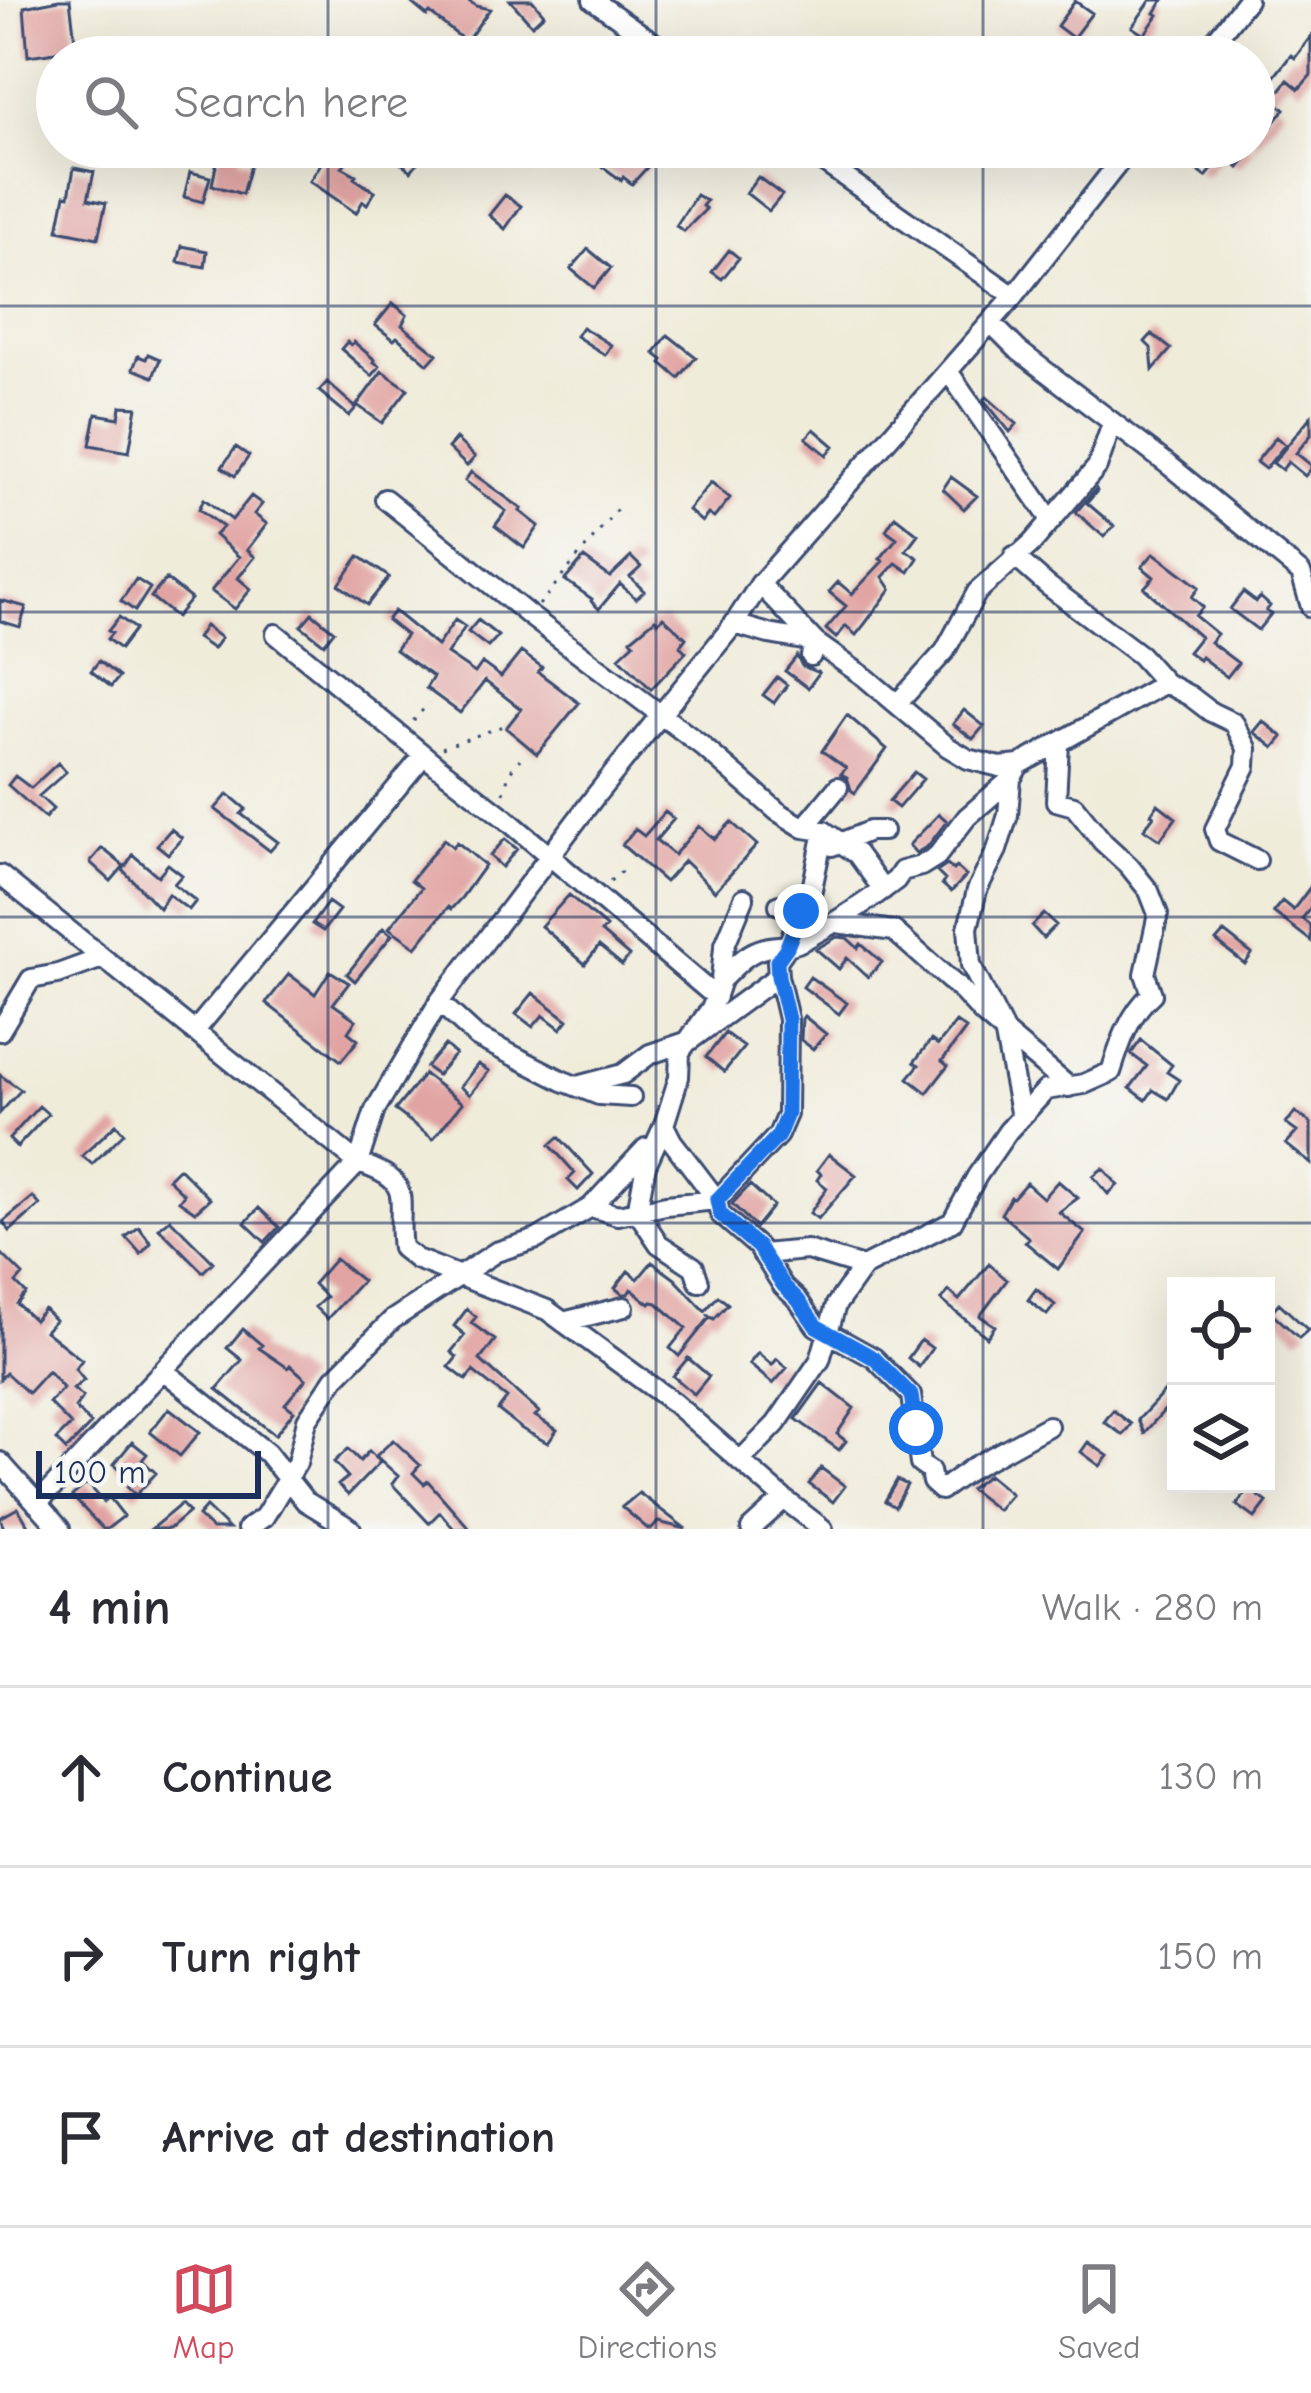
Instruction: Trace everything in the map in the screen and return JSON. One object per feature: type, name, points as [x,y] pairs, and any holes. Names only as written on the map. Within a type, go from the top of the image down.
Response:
[{"type":"street","points":[[593,0],[644,36]]},
{"type":"street","points":[[1219,36],[1247,0]]},
{"type":"street","points":[[832,168],[1014,296]]},
{"type":"street","points":[[37,1504],[358,1163],[375,1109],[439,1002],[589,803],[734,624],[760,584],[1014,296],[1115,168]]},
{"type":"street","points":[[991,322],[1019,351],[1301,572],[1311,607]]},
{"type":"street","points":[[948,371],[1051,520]]},
{"type":"street","points":[[897,704],[945,651],[976,592],[1032,543],[1097,467],[1112,424]]},
{"type":"street","points":[[385,499],[777,811],[857,854],[883,890]]},
{"type":"street","points":[[1014,556],[1140,655],[1165,683],[1234,723],[1247,748],[1246,766],[1215,829],[1219,842],[1257,860]]},
{"type":"street","points":[[760,584],[813,649]]},
{"type":"street","points":[[734,624],[835,654],[948,747],[968,759],[1015,772]]},
{"type":"street","points":[[276,634],[596,895],[718,988]]},
{"type":"street","points":[[718,988],[744,956],[769,946],[787,947],[833,924],[902,871],[937,856],[967,817],[1015,772],[1165,683]]},
{"type":"street","points":[[740,1461],[776,1424],[820,1360],[836,1305],[863,1267],[952,1222],[1008,1131],[1046,1090],[1084,1084],[1111,1072],[1138,1006],[1152,994],[1145,974],[1158,914],[1149,891],[1075,806],[1056,801],[1059,743]]},
{"type":"street","points":[[194,1032],[424,755]]},
{"type":"street","points":[[1015,772],[998,850],[977,890],[968,928],[971,965],[1004,1031],[1021,1117]]},
{"type":"street","points":[[591,1207],[618,1215],[717,1200],[778,1136],[787,1114],[788,1019],[777,961],[815,879],[817,854],[838,787]]},
{"type":"street","points":[[823,834],[883,831]]},
{"type":"street","points":[[0,875],[358,1163],[385,1172],[397,1184],[402,1206],[402,1248],[416,1259],[547,1310],[674,1402],[823,1529]]},
{"type":"street","points":[[699,1282],[694,1267],[659,1244],[637,1211],[646,1166],[679,1077],[680,1052],[712,1007],[724,945],[744,898]]},
{"type":"street","points":[[779,904],[833,924],[894,931],[1069,1087]]},
{"type":"street","points":[[724,945],[744,956]]},
{"type":"street","points":[[0,1031],[31,979],[102,958]]},
{"type":"street","points":[[577,1086],[623,1074],[650,1054],[689,1040],[778,976]]},
{"type":"street","points":[[439,1002],[477,1037],[599,1095],[632,1097]]},
{"type":"street","points":[[664,1125],[717,1200],[720,1214],[762,1254],[816,1326],[874,1358],[911,1395],[920,1464],[941,1490],[1048,1426]]},
{"type":"street","points":[[247,1529],[264,1517],[297,1463],[307,1420],[335,1378],[392,1320],[496,1252],[537,1239],[591,1207],[664,1125]]},
{"type":"street","points":[[762,1254],[807,1250],[863,1267]]},
{"type":"street","points":[[563,1322],[625,1306]]},
{"type":"street","points":[[163,1370],[267,1453],[304,1501],[351,1529]]},
{"type":"street","points":[[0,1462],[60,1529]]},
{"type":"street","points":[[751,1529],[784,1499]]},
{"type":"path","points":[[530,616],[617,509]]},
{"type":"path","points":[[401,736],[429,703]]},
{"type":"path","points":[[424,755],[503,726]]},
{"type":"path","points":[[506,819],[504,789],[520,758]]},
{"type":"path","points":[[596,895],[623,869]]},
{"type":"building","points":[[70,0],[74,36],[36,36],[36,55],[28,56],[24,7]]},
{"type":"building","points":[[408,0],[467,0],[490,9],[470,36],[459,36],[430,13],[427,16]]},
{"type":"building","points":[[510,0],[532,0],[544,14],[532,25]]},
{"type":"building","points":[[1151,0],[1163,0],[1144,35],[1132,27]]},
{"type":"building","points":[[1075,1],[1092,13],[1075,36],[1057,26]]},
{"type":"building","points":[[1311,36],[1311,75],[1299,89],[1288,80],[1275,97],[1275,76],[1291,55],[1295,58]]},
{"type":"building","points":[[1275,103],[1285,109],[1275,122]]},
{"type":"building","points":[[74,168],[94,172],[88,199],[106,203],[98,238],[58,230]]},
{"type":"building","points":[[216,168],[249,168],[242,194],[212,185]]},
{"type":"building","points":[[318,168],[344,168],[375,192],[356,213],[310,181]]},
{"type":"building","points":[[604,168],[647,168],[632,184]]},
{"type":"building","points":[[190,172],[210,177],[203,202],[184,197]]},
{"type":"building","points":[[758,177],[782,195],[769,211],[746,193]]},
{"type":"building","points":[[505,195],[521,206],[505,229],[489,215]]},
{"type":"building","points":[[696,195],[706,201],[702,206],[706,209],[684,231],[676,226]]},
{"type":"building","points":[[182,246],[207,251],[205,267],[178,262]]},
{"type":"building","points":[[588,249],[611,268],[594,288],[571,269]]},
{"type":"building","points":[[729,250],[739,258],[722,279],[712,272]]},
{"type":"building","points":[[393,303],[407,315],[402,325],[437,354],[428,364],[375,325]]},
{"type":"building","points":[[582,327],[611,345],[605,355],[576,336]]},
{"type":"building","points":[[1152,334],[1171,349],[1153,370],[1151,348],[1145,342]]},
{"type":"building","points":[[668,335],[696,357],[679,378],[654,353]]},
{"type":"building","points":[[354,342],[380,366],[372,376],[341,349]]},
{"type":"building","points":[[148,354],[160,359],[153,377],[133,369],[138,356],[146,359]]},
{"type":"building","points":[[382,371],[408,389],[382,423],[357,405]]},
{"type":"building","points":[[327,382],[356,408],[349,416],[319,391]]},
{"type":"building","points":[[987,397],[1017,424],[1010,432],[984,400]]},
{"type":"building","points":[[121,406],[137,407],[129,452],[90,445],[96,414],[119,418]]},
{"type":"building","points":[[1311,416],[1311,435],[1296,453],[1311,469],[1305,476],[1288,462],[1282,470],[1273,463]]},
{"type":"building","points":[[814,429],[834,446],[827,455],[806,438]]},
{"type":"building","points":[[1276,437],[1285,445],[1265,469],[1256,462]]},
{"type":"building","points":[[456,439],[475,457],[467,466],[448,448]]},
{"type":"building","points":[[236,447],[249,456],[235,476],[222,467]]},
{"type":"building","points":[[471,472],[539,526],[524,548],[495,526],[506,511],[465,481]]},
{"type":"building","points":[[951,477],[977,496],[964,509],[943,489]]},
{"type":"building","points":[[711,482],[730,498],[714,518],[708,514],[702,522],[688,510]]},
{"type":"building","points":[[1096,489],[1087,503],[1114,526],[1104,537],[1076,512]]},
{"type":"building","points":[[251,496],[262,504],[254,514],[267,524],[247,550],[255,557],[238,578],[251,589],[235,609],[211,591],[239,557],[215,535],[223,527],[199,509],[204,499],[232,520]]},
{"type":"building","points":[[895,516],[918,534],[906,550],[918,558],[909,572],[896,563],[883,577],[891,589],[856,635],[846,626],[836,638],[826,629],[846,606],[829,592],[838,582],[852,594],[883,561],[880,559],[897,538],[886,530]]},
{"type":"building","points":[[1154,553],[1199,587],[1192,597],[1203,607],[1195,616],[1217,634],[1210,642],[1238,663],[1227,677],[1188,652],[1200,637],[1144,588],[1154,577],[1142,567]]},
{"type":"building","points":[[359,556],[389,577],[367,605],[339,585]]},
{"type":"building","points":[[631,557],[641,567],[630,577],[644,591],[636,599],[620,584],[599,609],[565,580],[584,558],[610,577]]},
{"type":"building","points":[[136,579],[150,588],[135,611],[121,601]]},
{"type":"building","points":[[166,579],[191,599],[176,617],[151,597]]},
{"type":"building","points":[[1243,592],[1270,606],[1266,611],[1271,614],[1258,630],[1230,609]]},
{"type":"building","points":[[0,600],[26,607],[20,627],[0,621]]},
{"type":"building","points":[[394,611],[437,646],[455,620],[465,627],[447,654],[475,673],[482,663],[501,677],[521,652],[542,667],[538,672],[579,703],[537,754],[506,728],[521,709],[485,681],[460,713],[426,688],[433,677],[395,650],[406,635],[387,620]]},
{"type":"building","points":[[312,613],[334,631],[324,644],[301,626]]},
{"type":"building","points":[[119,617],[135,629],[120,649],[107,639]]},
{"type":"building","points":[[663,617],[686,638],[680,646],[686,652],[651,689],[619,657],[634,643],[631,639]]},
{"type":"building","points":[[478,620],[498,636],[488,647],[468,632]]},
{"type":"building","points":[[205,626],[221,638],[213,649],[197,638]]},
{"type":"building","points":[[797,656],[802,666],[819,673],[808,688],[785,671]]},
{"type":"building","points":[[99,661],[119,677],[111,687],[91,671]]},
{"type":"building","points":[[777,677],[787,685],[774,703],[763,695]]},
{"type":"building","points":[[964,710],[984,726],[973,739],[953,724]]},
{"type":"building","points":[[847,715],[887,749],[855,793],[841,774],[846,768],[822,751]]},
{"type":"building","points":[[1263,721],[1283,737],[1274,748],[1254,732]]},
{"type":"building","points":[[58,763],[66,772],[39,796],[53,809],[45,818],[8,785],[15,776],[31,788]]},
{"type":"building","points":[[914,772],[923,779],[898,808],[889,801]]},
{"type":"building","points":[[228,794],[246,809],[241,814],[278,842],[270,851],[215,809]]},
{"type":"building","points":[[1158,804],[1176,818],[1160,840],[1144,829]]},
{"type":"building","points":[[665,812],[674,819],[656,840],[674,855],[699,826],[715,839],[731,822],[757,845],[715,891],[684,861],[665,882],[622,845],[635,829],[644,836]]},
{"type":"building","points":[[939,814],[947,821],[928,846],[916,853],[909,845]]},
{"type":"building","points":[[171,829],[182,838],[168,854],[157,845]]},
{"type":"building","points":[[444,839],[453,847],[457,842],[485,865],[416,947],[389,928],[421,888],[411,880]]},
{"type":"building","points":[[505,839],[517,849],[502,867],[490,856]]},
{"type":"building","points":[[102,848],[124,866],[111,881],[90,862]]},
{"type":"building","points":[[133,855],[158,876],[168,864],[182,875],[174,884],[196,901],[189,910],[168,894],[159,908],[123,870]]},
{"type":"building","points":[[947,865],[966,876],[951,892],[937,872]]},
{"type":"building","points":[[1311,886],[1311,907],[1302,919],[1311,926],[1311,941],[1273,912],[1282,901],[1293,910]]},
{"type":"building","points":[[569,895],[606,927],[601,932],[629,956],[622,965],[599,946],[585,964],[541,926]]},
{"type":"building","points":[[328,902],[339,910],[323,931],[312,924]]},
{"type":"building","points":[[1044,914],[1056,925],[1043,938],[1032,926]]},
{"type":"building","points":[[383,928],[392,935],[355,981],[347,974]]},
{"type":"building","points":[[1224,932],[1252,954],[1245,964],[1216,941]]},
{"type":"building","points":[[837,937],[847,938],[858,948],[861,944],[882,962],[868,977],[847,958],[839,969],[816,949]]},
{"type":"building","points":[[330,971],[349,983],[333,1004],[356,1020],[348,1032],[358,1040],[341,1061],[266,1003],[289,974],[315,994]]},
{"type":"building","points":[[810,977],[847,1003],[839,1014],[803,987]]},
{"type":"building","points":[[533,993],[568,1020],[561,1029],[543,1015],[533,1027],[516,1014]]},
{"type":"building","points":[[804,1016],[826,1034],[813,1049],[801,1040]]},
{"type":"building","points":[[956,1022],[966,1029],[942,1061],[948,1066],[927,1093],[908,1078],[919,1065],[914,1062],[931,1040],[938,1045]]},
{"type":"building","points":[[725,1033],[744,1047],[724,1072],[706,1057]]},
{"type":"building","points":[[1141,1040],[1172,1065],[1167,1072],[1179,1080],[1168,1099],[1153,1090],[1146,1100],[1130,1088],[1147,1066],[1131,1054]]},
{"type":"building","points":[[445,1045],[455,1054],[437,1075],[426,1067]]},
{"type":"building","points":[[478,1064],[489,1071],[470,1095],[460,1087]]},
{"type":"building","points":[[424,1074],[462,1103],[433,1139],[395,1110]]},
{"type":"building","points":[[0,1075],[21,1090],[0,1113]]},
{"type":"building","points":[[39,1106],[48,1114],[17,1147],[9,1139]]},
{"type":"building","points":[[1295,1112],[1311,1123],[1311,1164],[1286,1144],[1297,1132],[1286,1124]]},
{"type":"building","points":[[116,1124],[124,1133],[92,1164],[82,1156]]},
{"type":"building","points":[[559,1137],[593,1174],[578,1190],[568,1180],[575,1173],[550,1145]]},
{"type":"building","points":[[829,1154],[856,1175],[818,1219],[810,1213],[827,1188],[817,1180],[821,1174],[817,1170]]},
{"type":"building","points":[[179,1168],[210,1199],[195,1212],[179,1201],[184,1194],[168,1179]]},
{"type":"building","points":[[1103,1168],[1118,1185],[1108,1194],[1093,1176]]},
{"type":"building","points":[[1058,1181],[1078,1198],[1059,1212],[1085,1233],[1058,1269],[1001,1214],[1026,1183],[1043,1198]]},
{"type":"building","points":[[750,1185],[773,1206],[756,1227],[732,1204]]},
{"type":"building","points":[[33,1197],[40,1205],[10,1231],[3,1222]]},
{"type":"building","points":[[259,1208],[279,1227],[265,1242],[245,1223]]},
{"type":"building","points":[[170,1219],[213,1262],[203,1272],[159,1228]]},
{"type":"building","points":[[139,1227],[151,1243],[141,1254],[126,1237]]},
{"type":"building","points":[[0,1252],[23,1275],[16,1283],[26,1293],[17,1304],[34,1320],[44,1309],[55,1320],[45,1331],[82,1360],[75,1369],[84,1380],[73,1389],[83,1397],[75,1408],[91,1424],[66,1450],[56,1440],[71,1425],[49,1403],[63,1388],[48,1371],[28,1393],[6,1373],[0,1379]]},
{"type":"building","points":[[335,1259],[362,1281],[327,1319],[315,1307],[326,1297],[313,1284]]},
{"type":"building","points":[[652,1262],[705,1311],[718,1296],[728,1304],[714,1319],[707,1314],[710,1317],[679,1356],[670,1348],[686,1328],[657,1303],[650,1304],[631,1289],[622,1294],[615,1288],[628,1271],[638,1279]]},
{"type":"building","points":[[989,1264],[1007,1280],[980,1316],[995,1326],[987,1337],[941,1300],[949,1291],[959,1300]]},
{"type":"building","points":[[1036,1289],[1055,1305],[1047,1315],[1028,1300]]},
{"type":"building","points":[[1279,1303],[1308,1330],[1299,1338],[1275,1316]]},
{"type":"building","points":[[467,1309],[476,1317],[471,1323],[495,1340],[480,1360],[539,1412],[535,1416],[557,1430],[548,1443],[498,1410],[507,1398],[473,1371],[466,1380],[449,1367],[457,1357],[451,1352],[465,1335],[454,1326]]},
{"type":"building","points":[[243,1329],[262,1345],[259,1348],[306,1379],[285,1404],[294,1411],[275,1435],[217,1389],[242,1360],[227,1348]]},
{"type":"building","points":[[921,1340],[932,1348],[919,1367],[908,1358]]},
{"type":"building","points":[[758,1353],[772,1365],[777,1359],[787,1368],[773,1384],[749,1364]]},
{"type":"building","points":[[688,1358],[709,1376],[694,1394],[673,1376]]},
{"type":"building","points":[[822,1383],[854,1408],[837,1434],[846,1441],[839,1450],[796,1419]]},
{"type":"building","points":[[1167,1389],[1167,1407],[1144,1433],[1138,1420]]},
{"type":"building","points":[[169,1408],[200,1432],[180,1456],[150,1432]]},
{"type":"building","points":[[1113,1410],[1131,1424],[1123,1435],[1104,1422]]},
{"type":"building","points":[[393,1440],[420,1465],[413,1473],[424,1484],[428,1481],[470,1529],[454,1529],[440,1512],[429,1523],[392,1484],[398,1476],[376,1456]]},
{"type":"building","points":[[132,1442],[147,1454],[142,1460],[156,1473],[136,1495],[127,1487],[134,1480],[114,1464]]},
{"type":"building","points":[[1088,1442],[1108,1456],[1100,1466],[1081,1452]]},
{"type":"building","points":[[348,1449],[360,1461],[369,1451],[380,1462],[348,1495],[338,1485],[348,1477],[334,1462]]},
{"type":"building","points":[[821,1468],[845,1486],[833,1502],[809,1484]]},
{"type":"building","points":[[988,1475],[1011,1494],[997,1510],[970,1489]]},
{"type":"building","points":[[897,1480],[907,1485],[895,1507],[885,1501]]},
{"type":"building","points":[[87,1483],[104,1502],[109,1497],[124,1516],[107,1529],[72,1496]]},
{"type":"building","points":[[639,1493],[686,1529],[658,1522],[648,1529],[622,1507]]},
{"type":"building","points":[[1246,1493],[1267,1502],[1255,1518],[1237,1505]]},
{"type":"building","points":[[181,1504],[189,1512],[169,1529],[151,1529]]},
{"type":"building","points":[[206,1507],[229,1529],[212,1529],[198,1516]]},
{"type":"building","points":[[18,1508],[30,1529],[4,1529],[0,1518]]},
{"type":"route","points":[[801,911],[777,961],[788,1019],[787,1114],[778,1136],[717,1200],[720,1214],[758,1247],[816,1326],[874,1358],[900,1382],[911,1395],[916,1428]]}]
